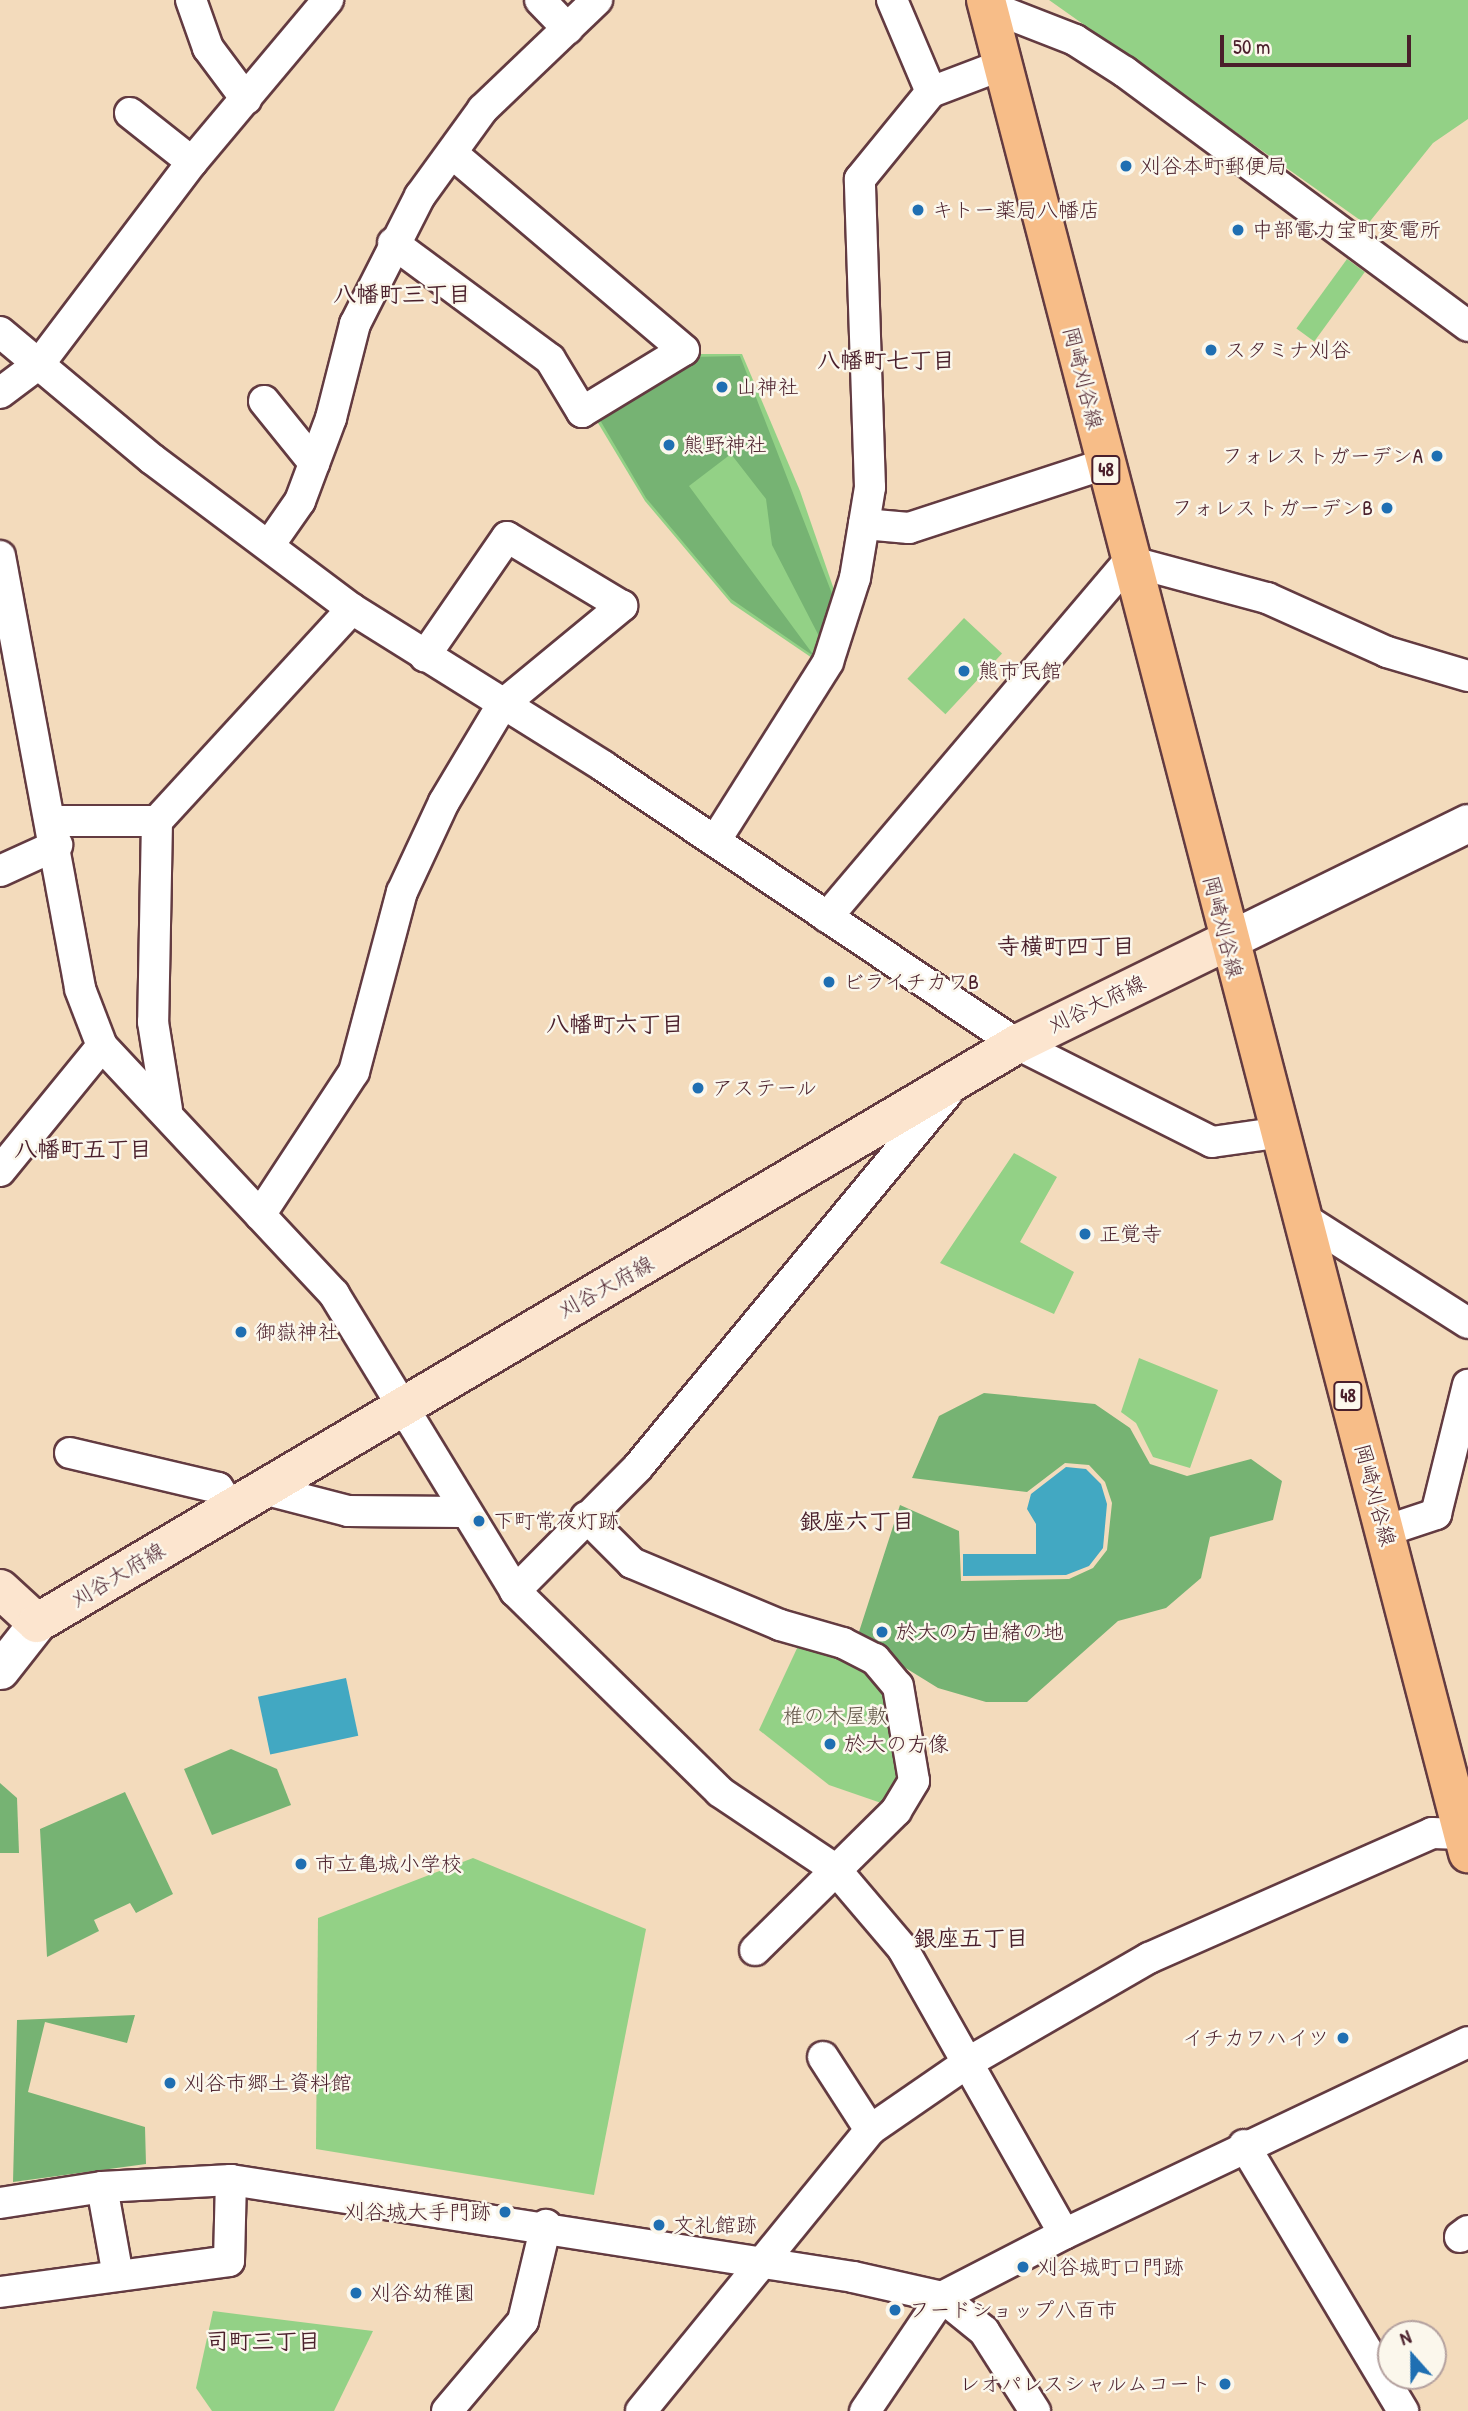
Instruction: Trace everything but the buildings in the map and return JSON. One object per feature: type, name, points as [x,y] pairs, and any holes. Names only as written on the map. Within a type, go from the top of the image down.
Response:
[{"type":"main road","name":"岡崎刈谷線","points":[[987,3],[1276,1133],[1466,1839]]},
{"type":"main road","name":"刈谷大府線","points":[[37,1623],[401,1405],[739,1213],[1017,1044],[1227,941]]},
{"type":"main road","points":[[0,1589],[37,1623]]},
{"type":"street","points":[[191,0],[208,48],[246,99]]},
{"type":"street","points":[[0,393],[40,363],[192,162],[328,0]]},
{"type":"street","points":[[540,0],[568,29]]},
{"type":"street","points":[[270,544],[300,501],[355,324],[393,243],[483,109],[597,0]]},
{"type":"street","points":[[892,0],[931,92]]},
{"type":"street","points":[[987,3],[1075,40],[1125,72],[1468,326]]},
{"type":"street","points":[[715,841],[828,662],[864,524],[870,487],[859,179],[931,92],[1002,65]]},
{"type":"street","points":[[130,113],[192,162]]},
{"type":"street","points":[[393,243],[550,359],[582,412],[684,350],[452,153]]},
{"type":"street","points":[[0,332],[152,458],[270,544],[352,609],[1005,1030],[1017,1044],[1212,1142],[1276,1133]]},
{"type":"street","points":[[264,401],[314,463]]},
{"type":"street","points":[[864,524],[909,528],[1105,464]]},
{"type":"street","points":[[260,1215],[354,1072],[402,892],[444,802],[502,705],[622,607],[507,537],[425,656]]},
{"type":"street","points":[[0,556],[55,833],[80,989],[102,1046],[167,1109],[334,1294],[461,1512],[516,1591],[720,1792],[835,1869],[903,1949],[1064,2234]]},
{"type":"street","points":[[827,917],[1129,561],[1267,598],[1387,652],[1468,676]]},
{"type":"street","points":[[0,872],[55,833],[158,821],[352,609]]},
{"type":"street","points":[[158,821],[153,1022],[167,1109]]},
{"type":"street","points":[[1227,941],[1468,824]]},
{"type":"street","points":[[0,1171],[102,1046]]},
{"type":"street","points":[[516,1591],[638,1467],[961,1077]]},
{"type":"street","points":[[1300,1216],[1468,1324]]},
{"type":"street","points":[[1385,1531],[1436,1514],[1468,1385]]},
{"type":"street","points":[[70,1453],[218,1488],[231,1508]]},
{"type":"street","points":[[263,1489],[348,1511],[461,1512]]},
{"type":"street","points":[[586,1517],[632,1563],[767,1620],[843,1643],[875,1659],[898,1686],[914,1781],[896,1811],[755,1950]]},
{"type":"street","points":[[0,1670],[37,1623]]},
{"type":"street","points":[[640,2411],[767,2262],[870,2130],[967,2063],[1149,1958],[1432,1833],[1466,1839]]},
{"type":"street","points":[[865,2411],[942,2297],[1244,2145],[1468,2042]]},
{"type":"street","points":[[823,2057],[870,2130]]},
{"type":"street","points":[[1244,2145],[1403,2411]]},
{"type":"street","points":[[0,2292],[229,2261],[231,2180]]},
{"type":"street","points":[[0,2203],[102,2187],[231,2180],[546,2225],[767,2262],[942,2297],[984,2331],[1035,2411]]},
{"type":"street","points":[[102,2187],[118,2276]]},
{"type":"street","points":[[447,2411],[523,2321],[546,2225]]},
{"type":"green space","points":[[1049,0],[1468,0],[1468,119],[1433,143],[1367,225]]},
{"type":"green space","points":[[1347,259],[1365,272],[1314,342],[1296,329]]},
{"type":"green space","points":[[690,354],[742,354],[800,491],[841,610],[821,664],[731,603],[645,501],[592,413]]},
{"type":"green space","points":[[740,356],[836,604],[822,642],[772,545],[766,499],[731,454],[689,486],[815,657],[731,599],[646,498],[597,415],[691,357]]},
{"type":"green space","points":[[964,618],[1002,653],[945,714],[907,679]]},
{"type":"green space","points":[[1014,1153],[1057,1177],[1020,1242],[1074,1272],[1054,1314],[940,1263]]},
{"type":"green space","points":[[1139,1358],[1218,1390],[1190,1468],[1153,1457],[1136,1423],[1121,1412]]},
{"type":"green space","points":[[984,1393],[1095,1404],[1130,1428],[1150,1464],[1187,1476],[1251,1459],[1282,1481],[1273,1520],[1210,1537],[1201,1578],[1166,1608],[1118,1621],[1027,1702],[986,1702],[938,1688],[857,1638],[900,1505],[959,1531],[961,1581],[1069,1579],[1093,1568],[1107,1550],[1112,1503],[1105,1482],[1089,1465],[1065,1463],[1027,1492],[912,1478],[939,1416]]},
{"type":"green space","name":"椎の木屋敷","points":[[799,1644],[871,1669],[890,1691],[904,1778],[887,1805],[829,1785],[759,1730]]},
{"type":"green space","points":[[231,1749],[277,1769],[291,1805],[212,1835],[184,1769]]},
{"type":"green space","points":[[0,1783],[17,1798],[19,1853],[0,1853]]},
{"type":"green space","points":[[125,1792],[173,1894],[136,1913],[130,1903],[94,1920],[99,1931],[47,1957],[40,1829]]},
{"type":"green space","points":[[473,1858],[646,1929],[594,2195],[316,2149],[318,1918]]},
{"type":"green space","points":[[135,2015],[127,2043],[45,2022],[28,2092],[145,2127],[146,2164],[13,2182],[17,2020]]},
{"type":"green space","points":[[213,2311],[373,2331],[334,2411],[212,2411],[196,2388]]},
{"type":"water","points":[[1066,1467],[1086,1469],[1101,1484],[1107,1504],[1103,1548],[1089,1566],[1066,1575],[963,1576],[963,1554],[1036,1554],[1036,1524],[1027,1509],[1031,1494]]},
{"type":"water","points":[[346,1678],[358,1736],[270,1754],[258,1697]]},
{"type":"place","name":"刈谷本町郵便局","points":[[1126,166]]},
{"type":"place","name":"キトー薬局八幡店","points":[[918,210]]},
{"type":"place","name":"中部電力宝町変電所","points":[[1238,230]]},
{"type":"place","name":"スタミナ刈谷","points":[[1211,350]]},
{"type":"place","name":"山神社","points":[[722,387]]},
{"type":"place","name":"熊野神社","points":[[669,445]]},
{"type":"place","name":"フォレストガーデンA","points":[[1437,456]]},
{"type":"place","name":"フォレストガーデンB","points":[[1387,508]]},
{"type":"place","name":"熊市民館","points":[[964,671]]},
{"type":"place","name":"ビライチカワB","points":[[829,982]]},
{"type":"place","name":"アステール","points":[[698,1088]]},
{"type":"place","name":"正覚寺","points":[[1085,1234]]},
{"type":"place","name":"御嶽神社","points":[[241,1332]]},
{"type":"place","name":"下町常夜灯跡","points":[[479,1521]]},
{"type":"place","name":"於大の方由緒の地","points":[[882,1632]]},
{"type":"place","name":"於大の方像","points":[[830,1744]]},
{"type":"place","name":"市立亀城小学校","points":[[301,1864]]},
{"type":"place","name":"イチカワハイツ","points":[[1343,2038]]},
{"type":"place","name":"刈谷市郷土資料館","points":[[170,2083]]},
{"type":"place","name":"刈谷城大手門跡","points":[[505,2212]]},
{"type":"place","name":"文礼館跡","points":[[659,2225]]},
{"type":"place","name":"刈谷城町口門跡","points":[[1023,2267]]},
{"type":"place","name":"刈谷幼稚園","points":[[356,2293]]},
{"type":"place","name":"フードショップ八百市","points":[[895,2310]]},
{"type":"place","name":"レオパレスシャルムコート","points":[[1225,2384]]},
{"type":"district","name":"八幡町三丁目","points":[[402,294]]},
{"type":"district","name":"八幡町七丁目","points":[[886,360]]},
{"type":"district","name":"寺横町四丁目","points":[[1066,946]]},
{"type":"district","name":"八幡町六丁目","points":[[615,1024]]},
{"type":"district","name":"八幡町五丁目","points":[[83,1149]]},
{"type":"district","name":"銀座六丁目","points":[[857,1521]]},
{"type":"district","name":"銀座五丁目","points":[[971,1938]]},
{"type":"district","name":"司町三丁目","points":[[263,2341]]}]
